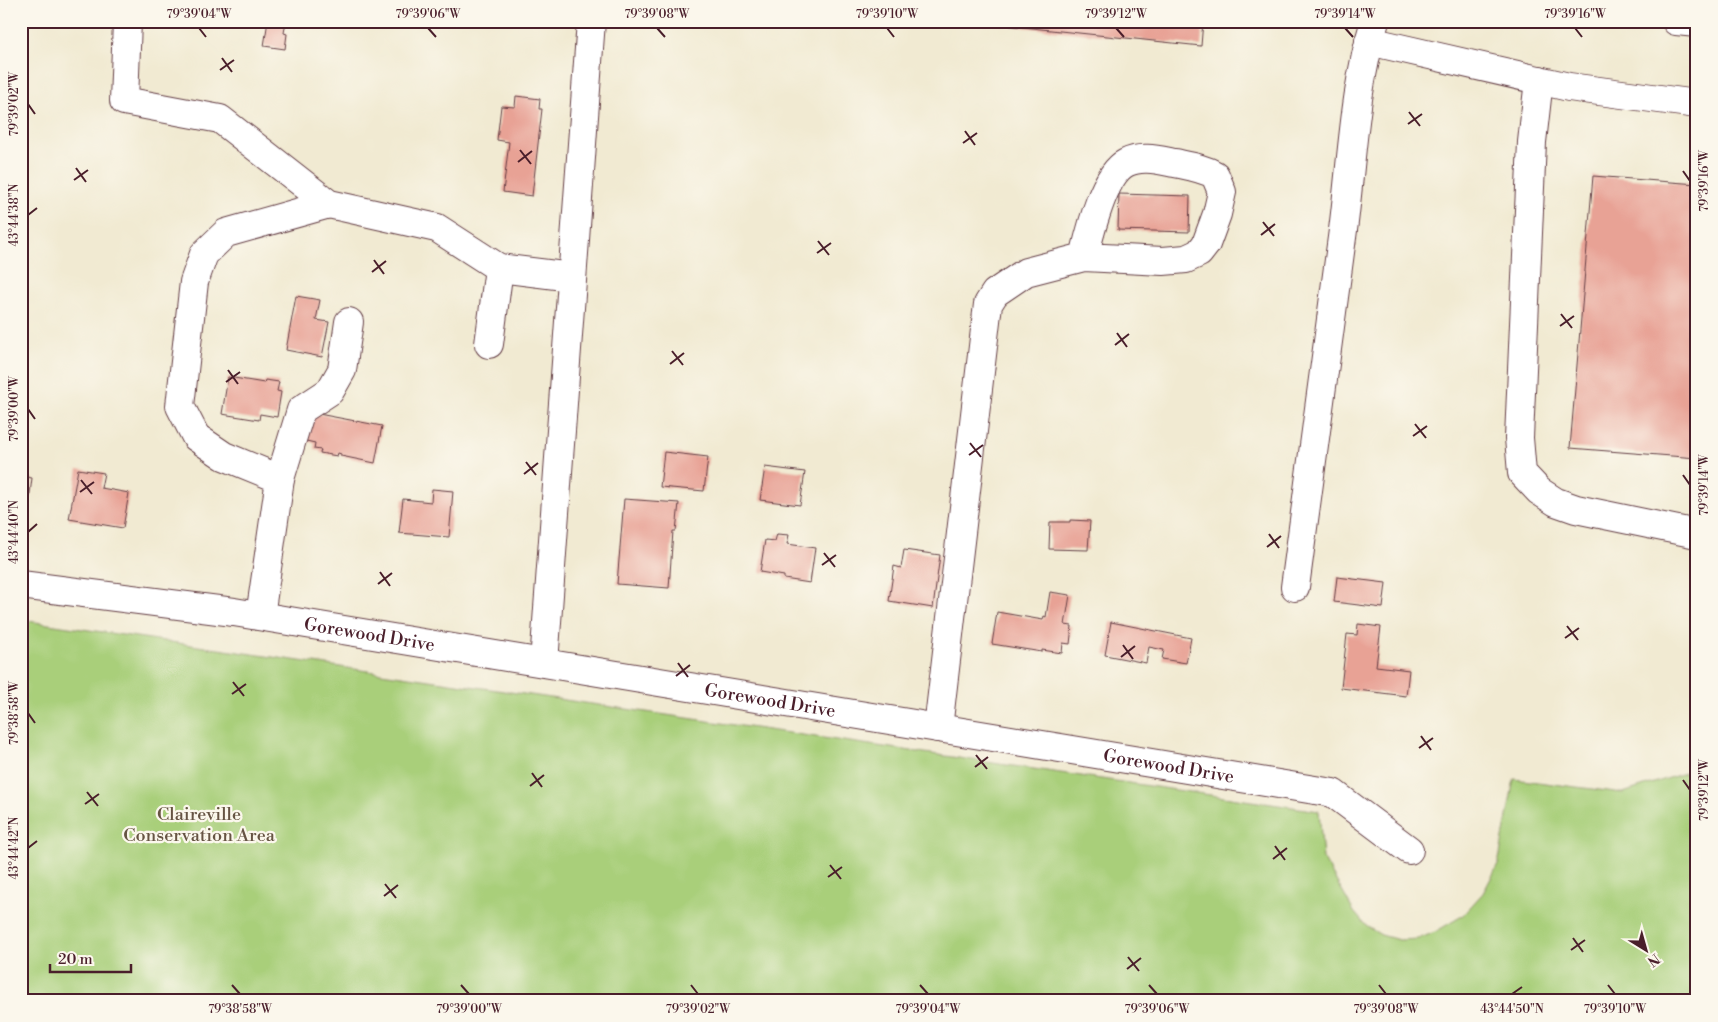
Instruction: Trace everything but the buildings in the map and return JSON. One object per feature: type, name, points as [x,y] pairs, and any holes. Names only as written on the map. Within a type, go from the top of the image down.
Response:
[{"type":"street","points":[[128,21],[124,101],[220,118],[329,204],[437,228],[499,268],[572,277]]},
{"type":"street","points":[[544,663],[591,21]]},
{"type":"street","points":[[1676,21],[1697,23]]},
{"type":"street","points":[[1296,587],[1349,181],[1358,94],[1372,31],[1569,87],[1697,104]]},
{"type":"street","points":[[1539,80],[1532,142],[1518,438],[1522,473],[1539,491],[1556,502],[1576,509],[1697,534]]},
{"type":"street","points":[[938,728],[988,304],[995,293],[1026,272],[1084,257],[1163,261],[1186,259],[1199,253],[1206,244],[1217,214],[1222,192],[1216,175],[1207,170],[1152,158],[1127,162],[1117,170],[1092,220],[1084,257]]},
{"type":"street","points":[[280,479],[224,456],[196,437],[180,406],[194,282],[204,254],[226,233],[329,204]]},
{"type":"street","points":[[489,344],[499,268]]},
{"type":"street","points":[[260,616],[280,479],[301,410],[330,391],[342,370],[349,322]]},
{"type":"street","name":"Gorewood Drive","points":[[21,585],[260,616],[1333,793],[1410,850]]},
{"type":"green space","name":"Claireville Conservation Area","points":[[21,620],[1319,811],[1323,858],[1354,912],[1366,926],[1381,935],[1399,940],[1418,939],[1435,932],[1462,916],[1483,893],[1498,865],[1514,779],[1623,793],[1697,769],[1697,1001],[21,1001]]}]
